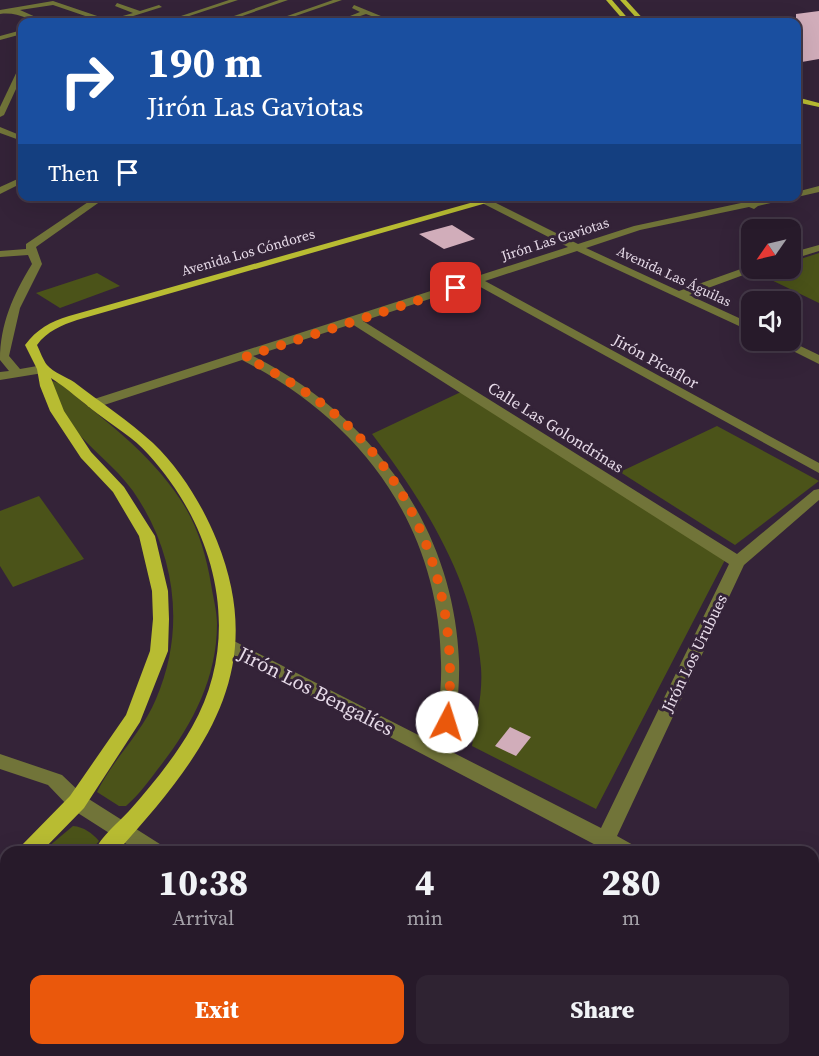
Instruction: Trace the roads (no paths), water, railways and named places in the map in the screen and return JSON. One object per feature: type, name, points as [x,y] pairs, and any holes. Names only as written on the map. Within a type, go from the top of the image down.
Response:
[{"type":"main road","points":[[609,0],[624,18]]},
{"type":"main road","points":[[622,0],[639,18]]},
{"type":"main road","points":[[616,18],[620,13]]},
{"type":"main road","points":[[801,93],[819,98]]},
{"type":"main road","points":[[801,100],[819,105]]},
{"type":"main road","points":[[801,104],[809,102]]},
{"type":"main road","name":"Avenida Los Cóndores","points":[[43,369],[31,345],[45,329],[180,287],[486,201]]},
{"type":"main road","points":[[43,369],[68,382],[93,404],[128,429],[169,469],[198,512],[209,537],[227,608],[228,645],[221,683],[206,718],[158,791],[109,846]]},
{"type":"main road","points":[[34,846],[76,802],[134,717],[159,651],[161,619],[159,591],[147,536],[119,490],[86,455],[57,411],[46,386],[43,369]]},
{"type":"street","points":[[179,18],[235,0]]},
{"type":"street","points":[[232,18],[285,0]]},
{"type":"street","points":[[285,18],[339,0]]},
{"type":"street","points":[[0,12],[53,3],[97,18]]},
{"type":"street","points":[[117,5],[140,13]]},
{"type":"street","points":[[0,6],[33,18]]},
{"type":"street","points":[[123,18],[159,7]]},
{"type":"street","points":[[354,7],[381,18]]},
{"type":"street","points":[[349,18],[365,12]]},
{"type":"street","points":[[0,38],[18,33]]},
{"type":"street","points":[[0,116],[18,78]]},
{"type":"street","points":[[0,129],[18,137]]},
{"type":"street","points":[[0,143],[18,138]]},
{"type":"street","points":[[0,191],[18,182]]},
{"type":"street","points":[[801,194],[819,189]]},
{"type":"street","points":[[16,372],[3,357],[4,338],[20,291],[37,264],[30,246],[96,201]]},
{"type":"street","name":"Avenida Las Águilas","points":[[502,201],[576,248],[741,324]]},
{"type":"street","points":[[743,201],[754,206]]},
{"type":"street","name":"Jirón Las Gaviotas","points":[[93,404],[245,357],[576,248],[665,222],[772,201]]},
{"type":"street","points":[[801,254],[819,248]]},
{"type":"street","points":[[0,254],[33,252]]},
{"type":"street","points":[[679,295],[741,272]]},
{"type":"street","name":"Jirón Picaflor","points":[[477,281],[819,469]]},
{"type":"street","name":"Calle Las Golondrinas","points":[[355,321],[738,562]]},
{"type":"street","points":[[800,351],[819,360]]},
{"type":"street","points":[[245,357],[280,375],[313,397],[344,422],[374,454],[400,490],[422,531],[438,578],[446,617],[450,659],[449,705],[442,756]]},
{"type":"street","points":[[0,376],[43,369]]},
{"type":"street","name":"Jirón Los Urubues","points":[[605,840],[738,562],[819,493]]},
{"type":"street","name":"Jirón Los Bengalíes","points":[[228,645],[616,846]]},
{"type":"street","points":[[0,761],[55,780],[76,802],[147,846]]}]
